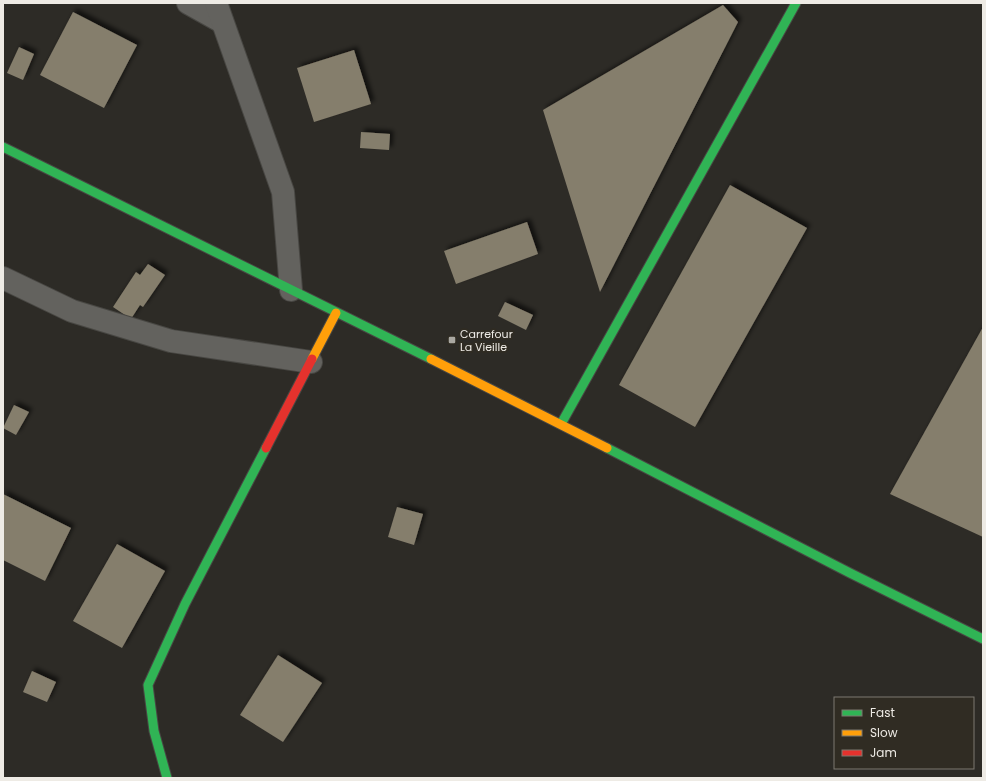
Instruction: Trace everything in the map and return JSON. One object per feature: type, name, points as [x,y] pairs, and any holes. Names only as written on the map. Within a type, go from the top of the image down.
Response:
[{"type":"street","points":[[188,3],[219,12],[283,192],[291,290]]},
{"type":"street","points":[[561,424],[796,3]]},
{"type":"street","points":[[3,147],[561,424],[850,573],[983,639]]},
{"type":"street","points":[[3,278],[72,311],[171,341],[311,362]]},
{"type":"street","points":[[167,778],[154,731],[148,685],[185,604],[336,313]]},
{"type":"building","points":[[723,5],[738,22],[600,292],[543,110]]},
{"type":"building","points":[[73,12],[137,45],[104,108],[40,75]]},
{"type":"building","points":[[19,47],[34,54],[23,80],[7,73]]},
{"type":"building","points":[[354,50],[371,104],[314,122],[297,68]]},
{"type":"building","points":[[361,132],[390,134],[389,150],[360,148]]},
{"type":"building","points":[[730,185],[807,228],[695,427],[619,385]]},
{"type":"building","points":[[527,222],[538,254],[456,284],[444,251]]},
{"type":"building","points":[[148,264],[165,275],[143,307],[140,305],[131,319],[113,307],[136,272],[140,275]]},
{"type":"building","points":[[505,302],[533,315],[526,330],[498,316]]},
{"type":"building","points":[[983,327],[983,537],[890,494]]},
{"type":"building","points":[[14,405],[29,412],[16,435],[3,428]]},
{"type":"building","points":[[3,494],[71,528],[45,581],[3,560]]},
{"type":"building","points":[[397,507],[423,514],[414,545],[388,537]]},
{"type":"building","points":[[117,544],[165,571],[122,648],[73,621]]},
{"type":"building","points":[[278,655],[322,683],[283,742],[240,715]]},
{"type":"building","points":[[32,671],[56,682],[47,702],[23,692]]},
{"type":"traffic: fast","points":[[561,424],[796,3]]},
{"type":"traffic: fast","points":[[3,147],[431,359]]},
{"type":"traffic: fast","points":[[167,778],[154,731],[148,685],[185,604],[266,448]]},
{"type":"traffic: fast","points":[[607,448],[850,573],[983,639]]},
{"type":"traffic: slow","points":[[312,359],[336,313]]},
{"type":"traffic: slow","points":[[431,359],[607,448]]},
{"type":"traffic: jam","points":[[266,448],[312,359]]},
{"type":"place","name":"Carrefour La Vieille","points":[[452,340]]}]
